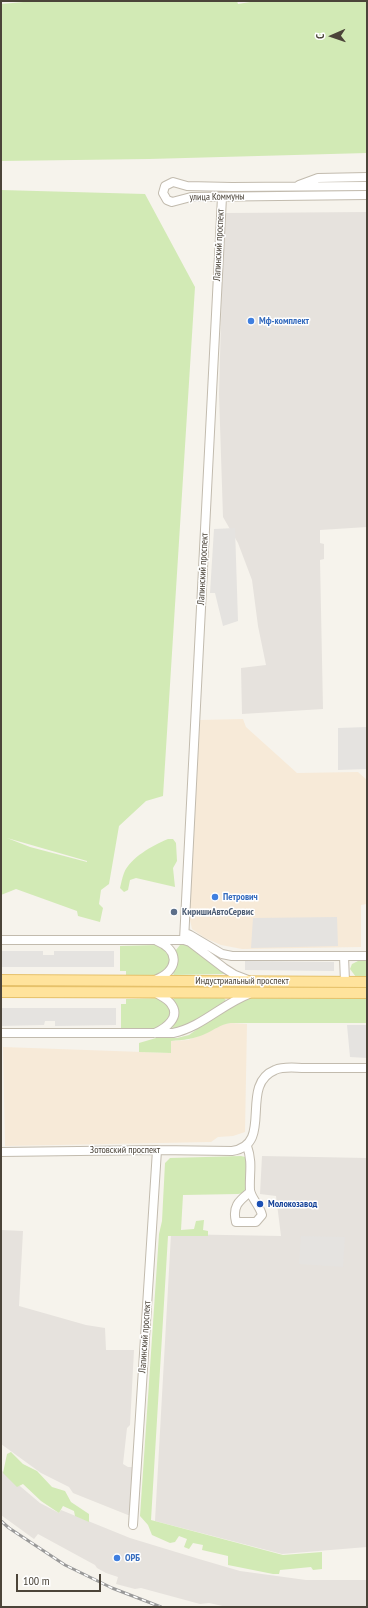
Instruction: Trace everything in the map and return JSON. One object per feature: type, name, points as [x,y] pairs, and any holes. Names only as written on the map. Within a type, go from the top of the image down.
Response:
[{"type":"main road","name":"Индустриальный проспект","points":[[1,980],[367,982]]},
{"type":"main road","name":"Индустриальный проспект","points":[[1,992],[367,993]]},
{"type":"street","points":[[296,186],[314,178],[367,177]]},
{"type":"street","name":"улица Коммуны","points":[[367,186],[187,186],[174,182],[165,186],[163,193],[167,200],[172,202],[187,197],[367,195]]},
{"type":"street","name":"Лапинский проспект","points":[[185,937],[222,197]]},
{"type":"street","points":[[1,940],[155,940],[185,937],[190,935],[222,954],[232,956],[367,956]]},
{"type":"street","points":[[185,937],[235,975],[253,982]]},
{"type":"street","points":[[154,980],[163,977],[169,972],[173,965],[174,959],[168,946],[155,940]]},
{"type":"street","points":[[344,956],[344,982]]},
{"type":"street","points":[[153,1034],[165,1028],[170,1023],[174,1010],[171,1003],[155,992]]},
{"type":"street","points":[[1,1033],[173,1033],[185,1031],[238,998],[252,993]]},
{"type":"street","points":[[250,1192],[251,1157],[247,1146],[254,1135],[256,1102],[260,1084],[268,1073],[281,1068],[367,1071]]},
{"type":"street","name":"Зотовский проспект","points":[[1,1152],[157,1150],[232,1151],[241,1150],[247,1146]]},
{"type":"street","name":"Лапинский проспект","points":[[133,1525],[157,1150]]},
{"type":"shaded area","points":[[367,212],[367,527],[320,530],[320,543],[324,544],[324,559],[320,560],[323,709],[242,714],[241,668],[266,665],[258,626],[252,580],[238,543],[223,517],[219,394],[222,284],[226,213]]},
{"type":"shaded area","points":[[235,528],[238,621],[223,626],[215,593],[210,593],[214,529]]},
{"type":"shaded area","name":"Петрович","points":[[243,719],[246,727],[297,773],[358,772],[367,780],[367,904],[361,905],[361,947],[242,949],[221,945],[205,938],[192,929],[189,916],[199,720]]},
{"type":"shaded area","points":[[367,727],[367,769],[338,770],[338,728]]},
{"type":"shaded area","points":[[337,917],[338,946],[251,948],[253,918]]},
{"type":"shaded area","points":[[1,951],[43,951],[43,955],[54,955],[54,951],[114,951],[114,967],[1,967]]},
{"type":"shaded area","points":[[245,961],[334,962],[334,971],[245,970]]},
{"type":"shaded area","points":[[1,1008],[116,1008],[116,1025],[55,1026],[55,1021],[45,1021],[44,1025],[1,1026]]},
{"type":"shaded area","points":[[231,1023],[247,1024],[245,1132],[233,1136],[218,1137],[211,1142],[5,1146],[3,1047],[170,1053],[171,1041],[188,1040],[206,1033],[220,1025]]},
{"type":"shaded area","points":[[347,1025],[367,1025],[367,1058],[350,1057]]},
{"type":"shaded area","points":[[262,1156],[367,1158],[367,1547],[282,1554],[155,1521],[171,1234],[281,1236],[276,1196],[260,1194]]},
{"type":"shaded area","points":[[1,1230],[23,1231],[19,1306],[86,1325],[105,1328],[106,1350],[134,1350],[130,1425],[127,1428],[123,1464],[128,1467],[134,1467],[130,1515],[73,1493],[69,1487],[41,1473],[1,1444]]},
{"type":"shaded area","points":[[301,1236],[345,1237],[343,1267],[299,1264]]},
{"type":"shaded area","points":[[1,1470],[40,1503],[59,1513],[61,1510],[130,1538],[199,1559],[240,1571],[306,1580],[367,1580],[367,1607],[227,1607],[209,1603],[200,1604],[141,1588],[135,1589],[116,1584],[118,1577],[106,1573],[97,1568],[95,1565],[38,1534],[34,1539],[1,1515]]},
{"type":"green space","points":[[35,1],[237,1],[238,4],[256,1],[367,1],[367,153],[149,159],[1,161],[1,4]]},
{"type":"green space","points":[[1,190],[145,194],[195,287],[163,796],[146,801],[119,826],[109,884],[101,890],[99,904],[103,908],[100,922],[78,916],[77,911],[16,889],[1,895]],"holes":[[[7,838],[87,861],[30,847]]]},
{"type":"green space","points":[[168,839],[173,839],[176,843],[177,861],[173,868],[175,887],[136,878],[130,880],[128,890],[124,892],[120,888],[127,867],[137,857],[155,845]]},
{"type":"green space","points":[[184,944],[225,972],[225,974],[174,975],[173,974],[177,964],[176,950],[180,945]]},
{"type":"green space","points":[[157,945],[168,953],[170,958],[169,965],[166,970],[154,975],[146,976],[126,976],[126,971],[120,971],[120,946]]},
{"type":"green space","points":[[367,960],[367,977],[356,977],[350,969],[352,964],[358,961]]},
{"type":"green space","points":[[158,998],[168,1006],[170,1019],[157,1029],[121,1029],[121,1004],[126,1004],[126,999]]},
{"type":"green space","points":[[174,998],[224,998],[226,1000],[191,1026],[171,1030],[175,1022],[176,1015],[176,1008],[173,1000]]},
{"type":"green space","points":[[246,998],[367,998],[367,1023],[231,1023],[220,1026],[197,1037],[171,1041],[171,1053],[139,1052],[139,1043],[156,1038],[177,1038],[189,1035],[235,1002]]},
{"type":"green space","points":[[245,1157],[246,1160],[247,1186],[243,1193],[183,1195],[181,1230],[194,1229],[196,1221],[204,1220],[203,1230],[208,1231],[208,1236],[168,1236],[151,1520],[283,1555],[322,1552],[322,1569],[313,1570],[311,1567],[280,1570],[279,1574],[273,1574],[228,1565],[228,1556],[202,1550],[203,1545],[193,1543],[189,1549],[184,1547],[187,1539],[179,1536],[175,1542],[170,1543],[152,1535],[148,1525],[140,1516],[165,1163],[170,1158]]},
{"type":"green space","points":[[11,1452],[23,1464],[37,1471],[52,1487],[65,1491],[71,1502],[89,1514],[89,1522],[75,1516],[74,1511],[63,1506],[59,1513],[41,1501],[23,1484],[17,1487],[3,1473],[7,1454]]},
{"type":"railway","points":[[1,1521],[9,1528],[65,1565],[112,1588],[161,1607]]},
{"type":"place","name":"Мф-комплект","points":[[251,321]]},
{"type":"place","name":"Петрович","points":[[215,897]]},
{"type":"place","name":"КиришиАвтоСервис","points":[[174,912]]},
{"type":"place","name":"Молокозавод","points":[[260,1204]]},
{"type":"place","name":"ОРБ","points":[[117,1558]]}]
